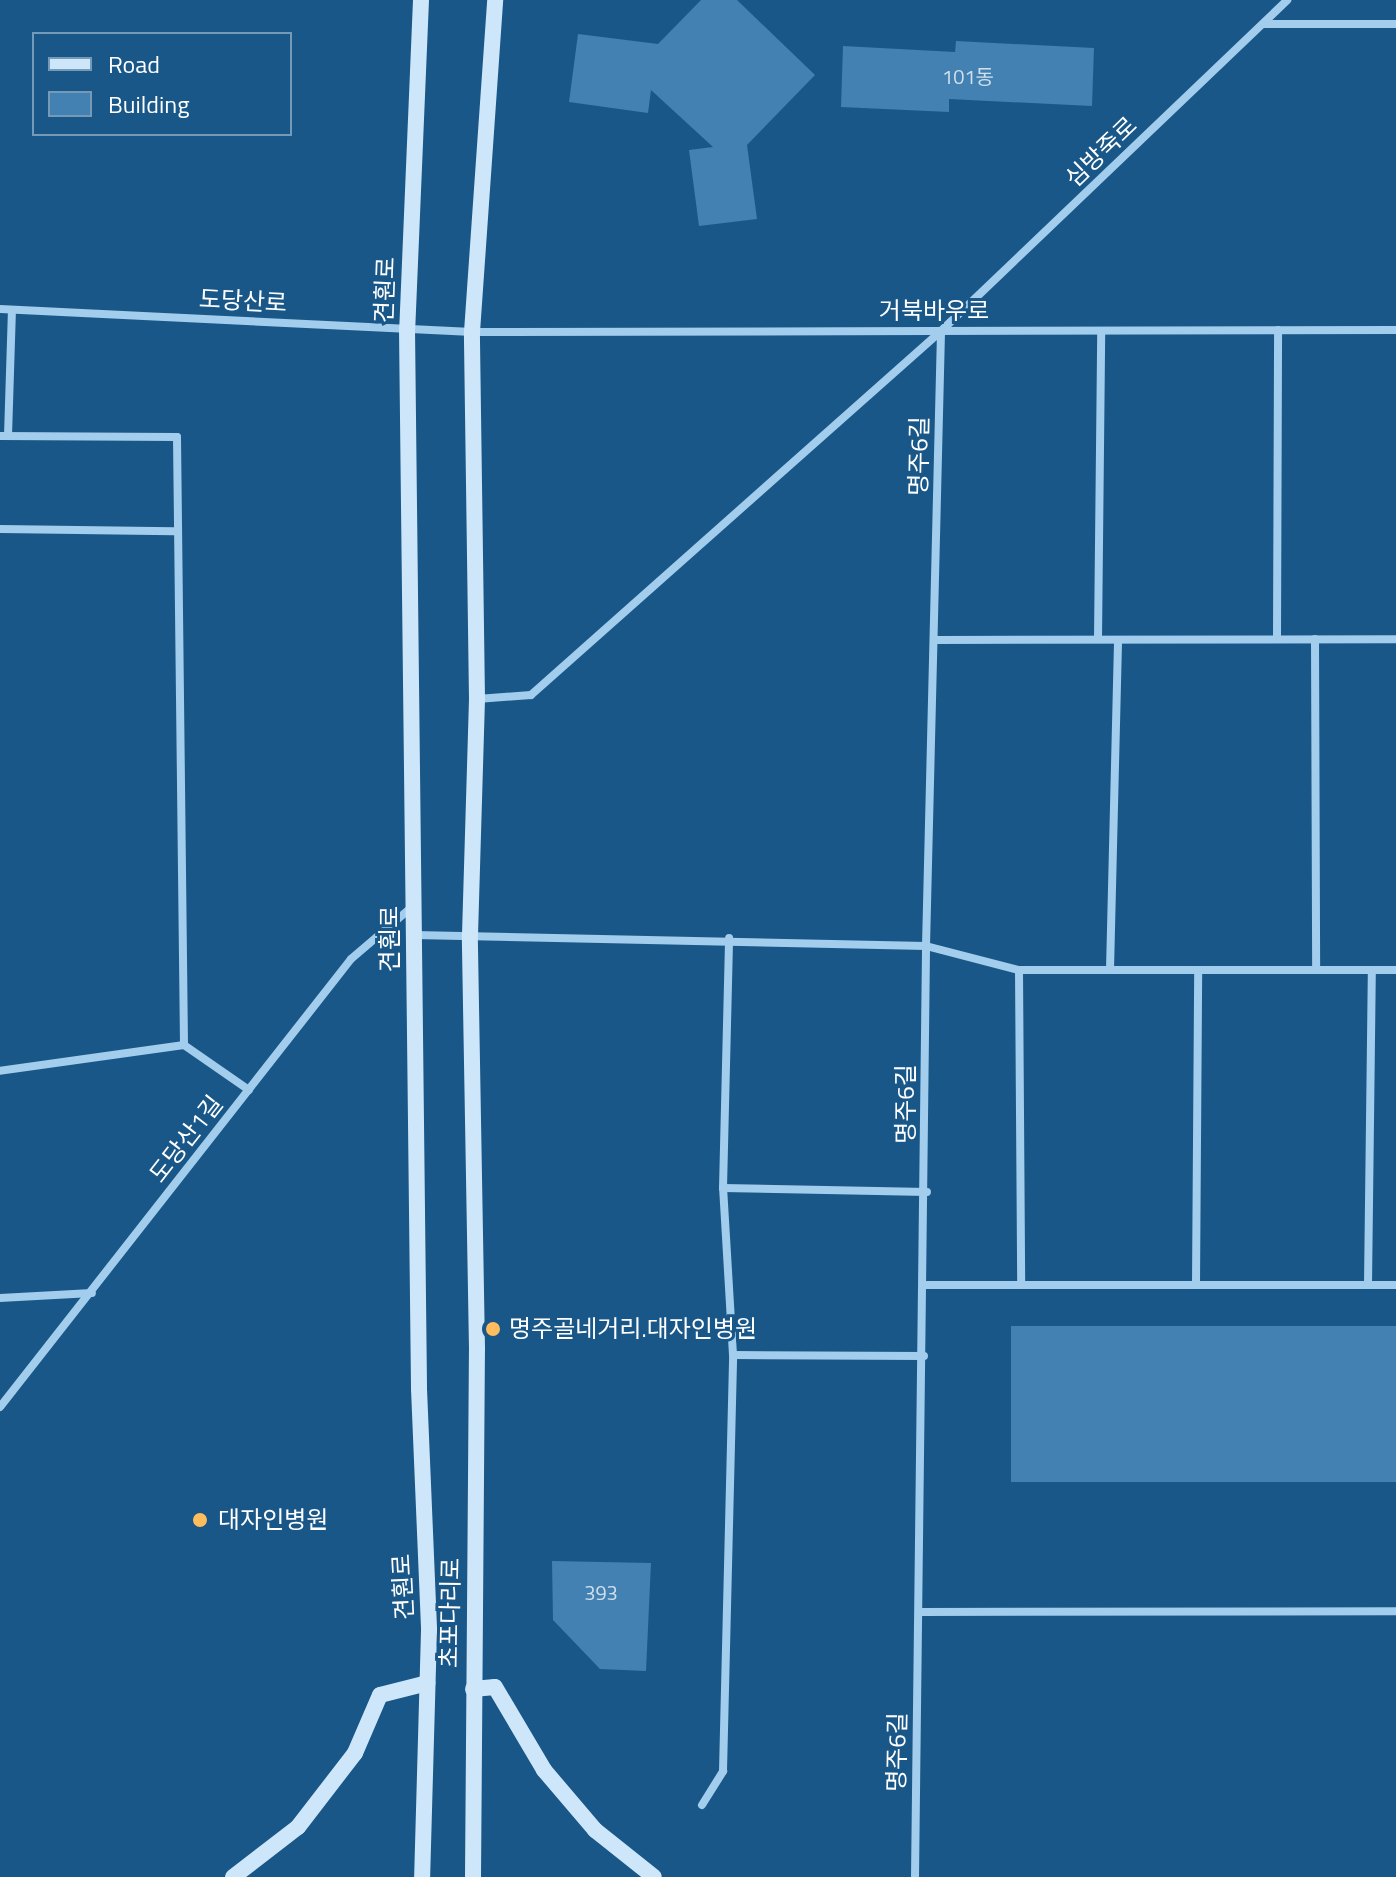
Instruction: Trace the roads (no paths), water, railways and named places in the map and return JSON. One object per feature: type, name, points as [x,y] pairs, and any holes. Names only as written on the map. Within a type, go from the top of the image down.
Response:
[{"type":"street","name":"견훤로","points":[[421,0],[407,329],[427,1683],[422,1877]]},
{"type":"street","points":[[470,935],[477,699],[472,332],[495,0]]},
{"type":"street","name":"심방죽로","points":[[477,699],[531,695],[941,331],[1287,0]]},
{"type":"street","points":[[1264,24],[1396,24]]},
{"type":"street","name":"도당산로","points":[[0,309],[472,332]]},
{"type":"street","points":[[12,310],[4,436],[177,437],[174,531],[184,1045]]},
{"type":"street","points":[[1277,639],[1278,330]]},
{"type":"street","name":"거북바우로","points":[[472,332],[1396,330]]},
{"type":"street","name":"명주6길","points":[[915,1877],[927,1192],[926,946],[936,640],[941,331]]},
{"type":"street","points":[[1098,639],[1101,331]]},
{"type":"street","points":[[0,529],[174,531]]},
{"type":"street","points":[[1315,639],[1316,970]]},
{"type":"street","points":[[936,640],[1396,639]]},
{"type":"street","points":[[1110,970],[1118,640]]},
{"type":"street","name":"도당산1길","points":[[0,1407],[351,959],[414,905]]},
{"type":"street","points":[[414,935],[729,938],[926,946],[1019,970],[1396,970]]},
{"type":"street","name":"초포다리로","points":[[470,935],[477,1349],[473,1877]]},
{"type":"street","points":[[702,1805],[723,1771],[733,1355],[723,1188],[729,938]]},
{"type":"street","points":[[1019,970],[1021,1285]]},
{"type":"street","points":[[1196,1285],[1198,970]]},
{"type":"street","points":[[1368,1285],[1372,970]]},
{"type":"street","points":[[0,1071],[184,1045],[249,1090]]},
{"type":"street","points":[[723,1188],[927,1192]]},
{"type":"street","points":[[925,1285],[1396,1285]]},
{"type":"street","points":[[0,1298],[92,1293]]},
{"type":"street","points":[[733,1355],[924,1356]]},
{"type":"street","points":[[920,1612],[1396,1611]]},
{"type":"street","points":[[233,1877],[298,1827],[355,1753],[380,1695],[427,1683]]},
{"type":"street","points":[[473,1689],[495,1687],[544,1770],[595,1830],[654,1877]]},
{"type":"place","name":"명주골네거리.대자인병원","points":[[493,1329]]},
{"type":"place","name":"대자인병원","points":[[200,1520]]}]
